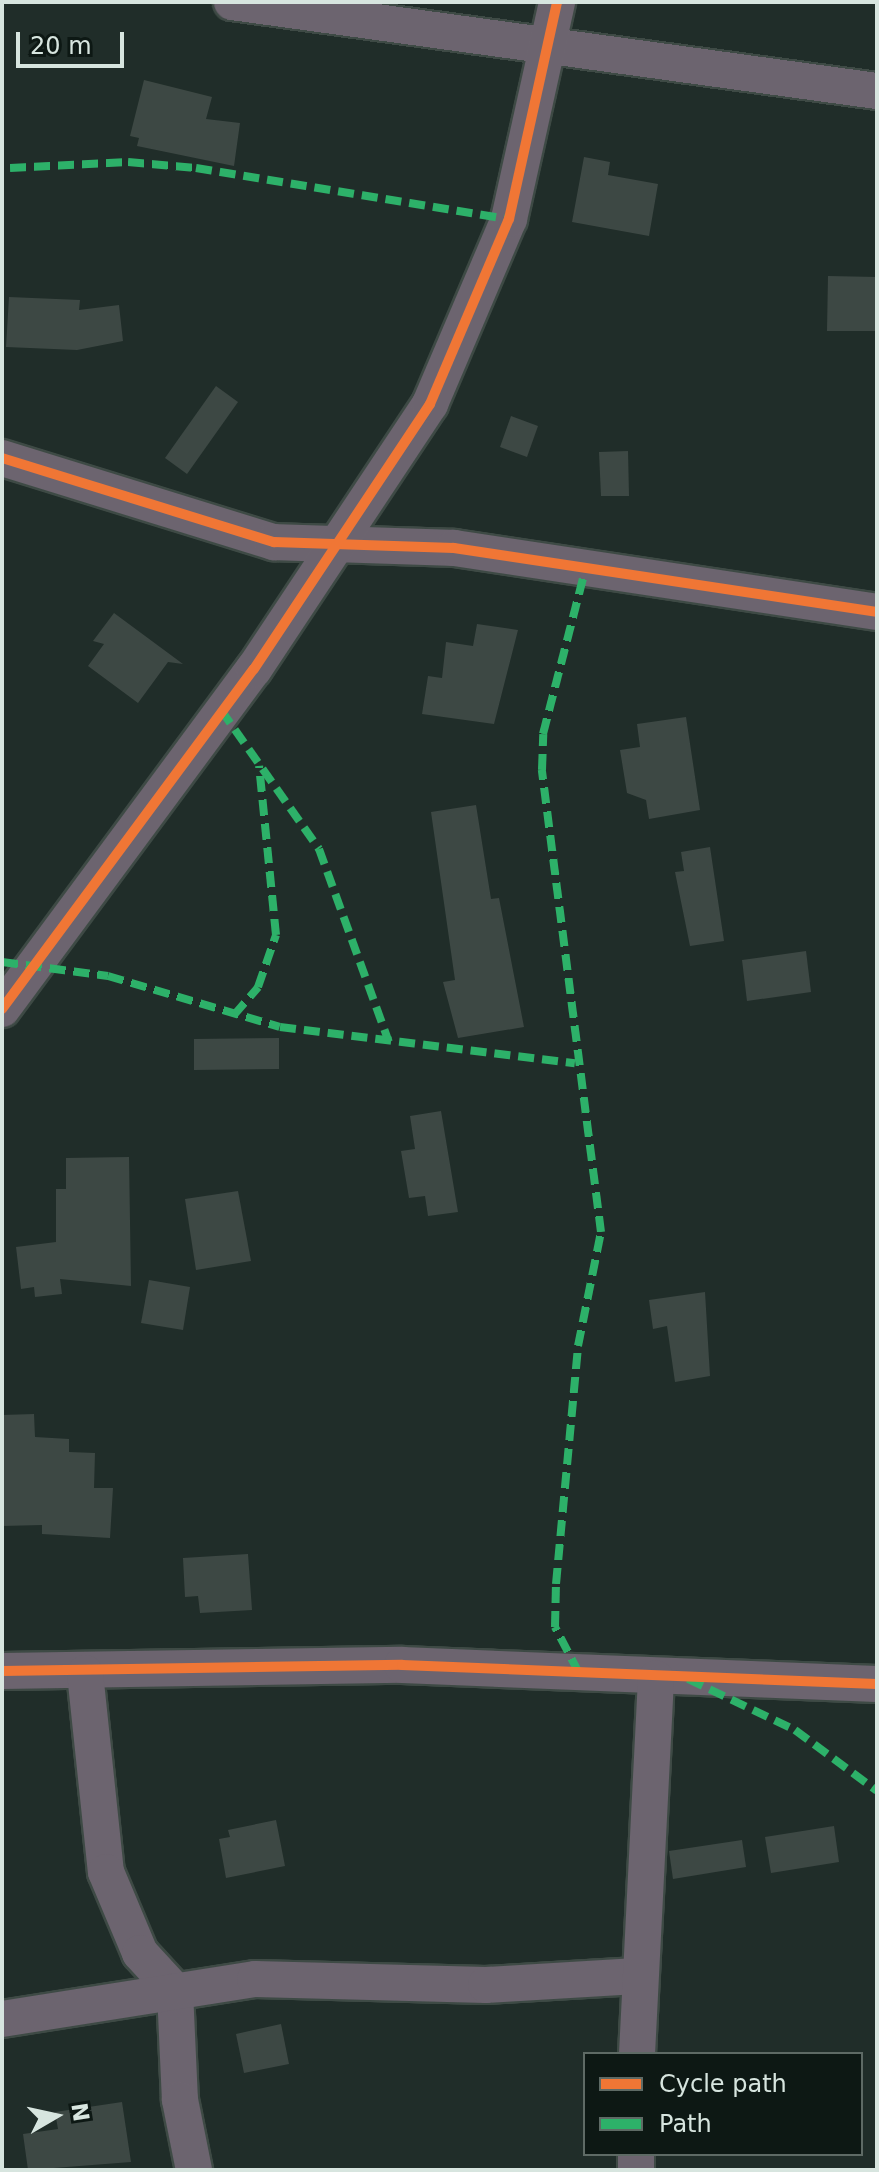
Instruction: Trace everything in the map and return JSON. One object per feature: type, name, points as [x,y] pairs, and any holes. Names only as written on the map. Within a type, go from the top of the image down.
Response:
[{"type":"street","points":[[232,2],[549,50],[877,91]]},
{"type":"street","points":[[2,1009],[339,548],[430,404],[491,273],[549,50],[557,2]]},
{"type":"street","points":[[2,458],[274,542],[339,548],[454,548],[877,612]]},
{"type":"street","points":[[2,1671],[85,1673],[402,1665],[656,1678],[877,1684]]},
{"type":"street","points":[[85,1673],[118,1913],[140,1953],[175,1991],[180,2100],[194,2170]]},
{"type":"street","points":[[637,2052],[637,1976],[656,1678]]},
{"type":"street","points":[[2,2019],[255,1979],[486,1985],[637,1976]]},
{"type":"building","points":[[144,80],[212,97],[206,119],[240,123],[234,166],[137,146],[139,138],[130,136]]},
{"type":"building","points":[[584,157],[610,162],[608,175],[658,184],[649,236],[572,222]]},
{"type":"building","points":[[828,276],[877,277],[877,331],[827,331]]},
{"type":"building","points":[[9,297],[80,300],[79,310],[119,305],[123,341],[77,350],[6,347]]},
{"type":"building","points":[[216,386],[238,402],[187,474],[165,458]]},
{"type":"building","points":[[511,416],[538,426],[527,457],[500,447]]},
{"type":"building","points":[[628,451],[629,496],[601,496],[599,452]]},
{"type":"building","points":[[114,613],[183,664],[168,662],[138,703],[88,666],[104,644],[93,641]]},
{"type":"building","points":[[477,624],[518,630],[494,724],[422,714],[428,676],[442,678],[446,642],[473,646]]},
{"type":"building","points":[[686,717],[700,810],[649,819],[646,800],[627,793],[620,750],[640,747],[637,724]]},
{"type":"building","points":[[476,805],[491,899],[499,898],[524,1027],[458,1038],[443,982],[455,980],[431,812]]},
{"type":"building","points":[[710,847],[724,941],[690,946],[675,872],[684,871],[681,852]]},
{"type":"building","points":[[806,951],[811,992],[747,1001],[742,960]]},
{"type":"building","points":[[279,1038],[279,1069],[194,1070],[194,1039]]},
{"type":"building","points":[[441,1111],[458,1212],[428,1216],[425,1196],[409,1198],[401,1151],[415,1149],[410,1116]]},
{"type":"building","points":[[129,1157],[131,1286],[60,1279],[62,1294],[35,1297],[34,1287],[21,1289],[16,1247],[56,1242],[56,1189],[66,1189],[66,1158]]},
{"type":"building","points":[[238,1191],[251,1261],[196,1270],[185,1199]]},
{"type":"building","points":[[149,1280],[190,1287],[183,1330],[141,1323]]},
{"type":"building","points":[[705,1292],[710,1376],[675,1382],[667,1326],[653,1329],[649,1300]]},
{"type":"building","points":[[34,1414],[35,1437],[69,1439],[69,1452],[95,1453],[94,1488],[113,1488],[110,1538],[42,1534],[42,1525],[2,1526],[2,1415]]},
{"type":"building","points":[[248,1554],[252,1610],[200,1613],[198,1596],[185,1597],[183,1558]]},
{"type":"building","points":[[276,1820],[285,1866],[226,1878],[219,1839],[230,1837],[228,1830]]},
{"type":"building","points":[[834,1826],[839,1862],[771,1873],[765,1837]]},
{"type":"building","points":[[742,1840],[746,1867],[673,1879],[669,1851]]},
{"type":"building","points":[[281,2024],[289,2064],[244,2073],[236,2034]]},
{"type":"building","points":[[122,2102],[131,2162],[28,2170],[23,2134],[58,2129],[55,2112]]},
{"type":"marked path","points":[[10,168],[128,162],[196,168],[509,219]]},
{"type":"marked path","points":[[579,1673],[555,1627],[556,1584],[578,1346],[601,1232],[542,770],[543,734],[586,567]]},
{"type":"marked path","points":[[221,710],[319,849],[389,1042]]},
{"type":"marked path","points":[[234,1015],[258,987],[276,935],[259,766]]},
{"type":"marked path","points":[[2,962],[108,976],[280,1027],[575,1063]]},
{"type":"marked path","points":[[688,1679],[795,1730],[877,1791]]},
{"type":"cycle path","points":[[2,1009],[254,669],[430,404],[509,219],[557,2]]},
{"type":"cycle path","points":[[2,458],[274,542],[454,548],[877,612]]},
{"type":"cycle path","points":[[2,1671],[402,1665],[877,1684]]}]
